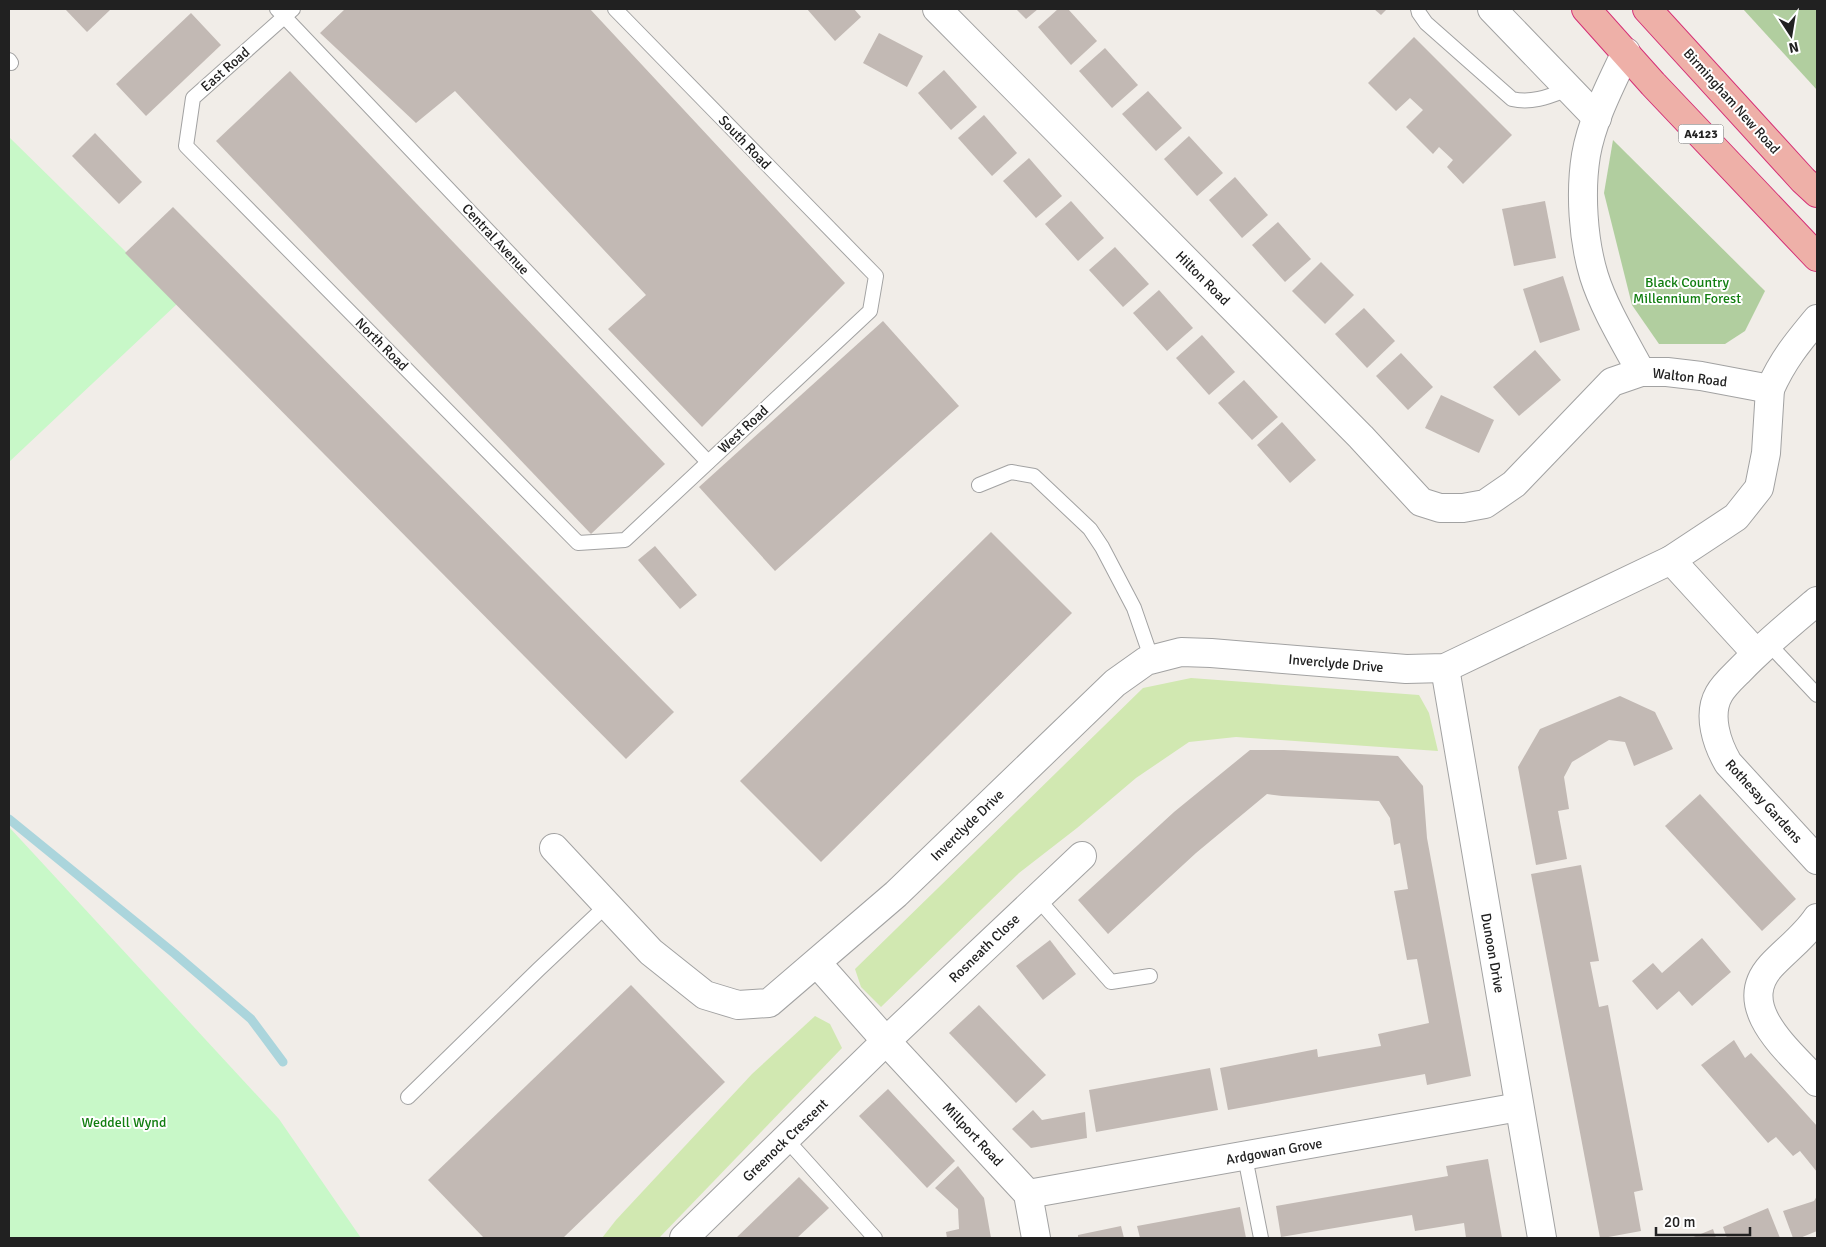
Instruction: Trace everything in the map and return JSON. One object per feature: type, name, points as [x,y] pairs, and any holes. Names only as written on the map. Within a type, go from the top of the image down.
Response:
[{"type":"highway","name":"A4123","points":[[1586,9],[1653,84],[1817,257]]},
{"type":"highway","name":"Birmingham New Road","points":[[1648,9],[1802,180],[1817,193]]},
{"type":"street","name":"Hilton Road","points":[[937,9],[1421,502],[1440,508],[1463,508],[1486,504]]},
{"type":"street","points":[[1492,9],[1597,118]]},
{"type":"street","points":[[1626,52],[1606,95],[1586,154],[1583,208],[1587,244],[1594,277],[1641,372]]},
{"type":"street","points":[[1445,668],[1672,560],[1736,517],[1759,488],[1766,453],[1770,389],[1779,368],[1790,351],[1817,319]]},
{"type":"street","name":"Walton Road","points":[[1486,504],[1514,484],[1612,382],[1641,372],[1667,372],[1701,376],[1770,389]]},
{"type":"street","points":[[1672,560],[1762,648]]},
{"type":"street","name":"Rothesay Gardens","points":[[1817,601],[1762,648],[1719,694],[1714,713],[1719,748],[1728,764],[1817,860]]},
{"type":"street","name":"Inverclyde Drive","points":[[554,848],[651,952],[705,995],[738,1005],[769,1004],[896,894],[1114,683],[1146,661],[1181,652],[1406,669],[1445,668]]},
{"type":"street","name":"Dunoon Drive","points":[[1445,668],[1542,1238]]},
{"type":"street","name":"Rosneath Close","points":[[886,1041],[1082,856]]},
{"type":"street","points":[[1817,918],[1770,967],[1763,978],[1759,1005],[1762,1018],[1769,1029],[1817,1082]]},
{"type":"street","name":"Millport Road","points":[[817,964],[1028,1194]]},
{"type":"street","name":"Greenock Crescent","points":[[684,1238],[886,1041]]},
{"type":"street","name":"Ardgowan Grove","points":[[1028,1194],[1519,1107]]},
{"type":"street","points":[[1028,1194],[1036,1238]]},
{"type":"lane","name":"South Road","points":[[615,9],[876,276]]},
{"type":"lane","points":[[1418,9],[1426,23],[1512,99],[1521,101],[1542,99],[1568,89]]},
{"type":"lane","name":"East Road","points":[[186,146],[193,98],[285,11]]},
{"type":"lane","name":"Central Avenue","points":[[285,11],[708,462]]},
{"type":"lane","name":"North Road","points":[[186,146],[578,543]]},
{"type":"lane","name":"West Road","points":[[578,543],[625,540],[870,311],[876,276]]},
{"type":"lane","points":[[980,485],[1011,472],[1034,476],[1090,529],[1102,547],[1134,608],[1152,660]]},
{"type":"lane","points":[[1762,648],[1817,695]]},
{"type":"lane","points":[[1037,898],[1110,982],[1150,976]]},
{"type":"lane","points":[[408,1097],[607,905]]},
{"type":"lane","points":[[786,1139],[875,1238]]},
{"type":"lane","points":[[1245,1156],[1261,1238]]},
{"type":"green space","points":[[1743,9],[1817,9],[1817,90]]},
{"type":"green space","points":[[9,137],[178,303],[9,462]]},
{"type":"green space","name":"Black Country Millennium Forest","points":[[1613,140],[1765,291],[1745,331],[1725,344],[1659,344],[1632,305],[1604,193]]},
{"type":"green space","points":[[1191,678],[1419,695],[1429,713],[1438,751],[1236,737],[1189,742],[1136,778],[1077,828],[1019,873],[881,1007],[861,987],[855,969],[1143,688]]},
{"type":"green space","name":"Weddell Wynd","points":[[9,827],[279,1119],[361,1238],[9,1238]]},
{"type":"green space","points":[[815,1016],[830,1024],[842,1048],[659,1238],[602,1238],[616,1220],[752,1074]]},
{"type":"building","points":[[65,9],[111,9],[87,32]]},
{"type":"building","points":[[345,9],[590,9],[845,283],[702,427],[608,329],[646,295],[455,91],[416,123],[320,33]]},
{"type":"building","points":[[807,9],[854,9],[861,17],[835,41]]},
{"type":"building","points":[[1016,9],[1038,9],[1026,19]]},
{"type":"building","points":[[1058,9],[1068,9],[1097,41],[1071,65],[1038,27]]},
{"type":"building","points":[[1374,9],[1387,9],[1381,15]]},
{"type":"building","points":[[191,13],[221,45],[146,116],[116,84]]},
{"type":"building","points":[[879,33],[923,56],[907,87],[863,63]]},
{"type":"building","points":[[1414,37],[1512,135],[1463,184],[1447,167],[1453,160],[1439,147],[1433,154],[1406,127],[1423,110],[1410,98],[1396,111],[1368,83]]},
{"type":"building","points":[[1105,48],[1138,85],[1112,108],[1079,71]]},
{"type":"building","points":[[944,70],[977,107],[951,130],[918,93]]},
{"type":"building","points":[[290,71],[665,464],[591,534],[216,141]]},
{"type":"building","points":[[1148,91],[1182,128],[1156,151],[1122,114]]},
{"type":"building","points":[[984,115],[1017,153],[992,176],[958,138]]},
{"type":"building","points":[[95,133],[142,182],[119,204],[72,156]]},
{"type":"building","points":[[1189,136],[1223,173],[1197,196],[1164,159]]},
{"type":"building","points":[[1029,158],[1062,196],[1036,218],[1003,181]]},
{"type":"building","points":[[1235,177],[1268,215],[1242,238],[1209,200]]},
{"type":"building","points":[[1071,201],[1104,238],[1078,261],[1045,224]]},
{"type":"building","points":[[1545,201],[1556,258],[1514,266],[1502,209]]},
{"type":"building","points":[[173,207],[674,712],[626,759],[125,253]]},
{"type":"building","points":[[1278,222],[1311,259],[1285,282],[1252,245]]},
{"type":"building","points":[[1115,247],[1149,284],[1123,307],[1089,270]]},
{"type":"building","points":[[1321,262],[1354,295],[1325,324],[1292,291]]},
{"type":"building","points":[[1563,276],[1580,330],[1540,343],[1523,289]]},
{"type":"building","points":[[1159,290],[1193,328],[1167,351],[1133,313]]},
{"type":"building","points":[[1364,308],[1395,341],[1367,368],[1335,334]]},
{"type":"building","points":[[883,321],[959,406],[775,571],[699,487]]},
{"type":"building","points":[[1202,335],[1235,372],[1209,395],[1176,358]]},
{"type":"building","points":[[1535,350],[1561,380],[1519,416],[1493,387]]},
{"type":"building","points":[[1401,353],[1433,387],[1408,410],[1376,376]]},
{"type":"building","points":[[1244,380],[1278,417],[1252,440],[1218,403]]},
{"type":"building","points":[[1441,395],[1494,420],[1479,453],[1425,428]]},
{"type":"building","points":[[1282,422],[1316,460],[1290,483],[1257,445]]},
{"type":"building","points":[[991,532],[1072,613],[821,862],[740,781]]},
{"type":"building","points":[[655,546],[697,595],[680,609],[638,560]]},
{"type":"building","points":[[1620,696],[1655,712],[1673,749],[1634,766],[1625,742],[1609,740],[1572,762],[1564,777],[1569,809],[1558,811],[1567,859],[1536,865],[1518,767],[1540,729]]},
{"type":"building","points":[[1250,750],[1398,756],[1423,786],[1427,838],[1471,1076],[1427,1085],[1425,1074],[1228,1110],[1220,1068],[1317,1049],[1318,1057],[1381,1046],[1378,1034],[1429,1023],[1417,959],[1407,960],[1394,891],[1408,889],[1400,843],[1394,845],[1390,818],[1379,801],[1267,794],[1196,853],[1108,934],[1078,900],[1174,812]]},
{"type":"building","points":[[1700,794],[1796,899],[1762,931],[1665,826]]},
{"type":"building","points":[[1581,865],[1599,961],[1590,962],[1599,1007],[1608,1005],[1643,1190],[1634,1192],[1641,1231],[1603,1238],[1600,1238],[1531,874]]},
{"type":"building","points":[[1702,938],[1731,972],[1692,1006],[1679,991],[1657,1010],[1632,981],[1653,963],[1662,973]]},
{"type":"building","points":[[1050,940],[1076,974],[1043,1000],[1016,966]]},
{"type":"building","points":[[631,985],[725,1082],[563,1238],[484,1238],[428,1180]]},
{"type":"building","points":[[979,1005],[1046,1075],[1016,1103],[949,1033]]},
{"type":"building","points":[[1734,1040],[1745,1058],[1751,1053],[1817,1126],[1817,1172],[1800,1151],[1793,1156],[1776,1137],[1768,1143],[1701,1065]]},
{"type":"building","points":[[1210,1068],[1218,1110],[1096,1132],[1089,1090]]},
{"type":"building","points":[[888,1089],[955,1161],[927,1188],[859,1116]]},
{"type":"building","points":[[1033,1110],[1042,1120],[1085,1112],[1087,1138],[1031,1148],[1012,1129]]},
{"type":"building","points":[[1488,1159],[1502,1238],[1466,1238],[1464,1223],[1415,1231],[1412,1215],[1281,1237],[1276,1206],[1448,1176],[1446,1166]]},
{"type":"building","points":[[958,1166],[984,1198],[991,1238],[947,1238],[946,1232],[959,1229],[958,1209],[935,1188]]},
{"type":"building","points":[[799,1177],[829,1208],[797,1238],[736,1238]]},
{"type":"building","points":[[1817,1196],[1817,1231],[1800,1238],[1793,1238],[1783,1211],[1814,1201]]},
{"type":"building","points":[[1240,1207],[1246,1238],[1140,1238],[1137,1226]]},
{"type":"building","points":[[1768,1208],[1780,1238],[1727,1238],[1723,1227]]},
{"type":"building","points":[[1121,1226],[1124,1238],[1078,1238],[1078,1235]]},
{"type":"building","points":[[1713,1229],[1716,1238],[1691,1238]]},
{"type":"waterway","points":[[9,819],[175,954],[251,1019],[283,1062]]}]
